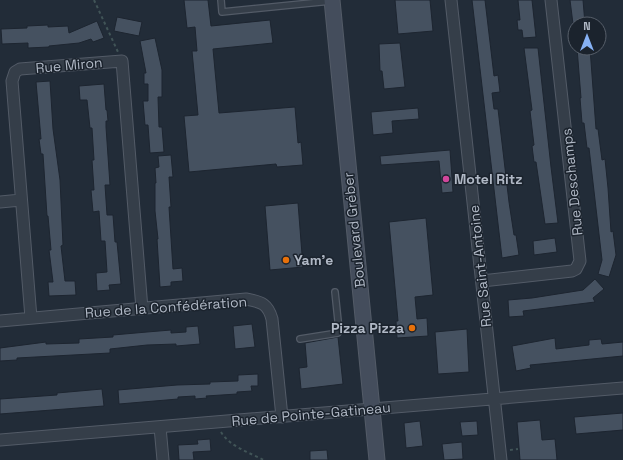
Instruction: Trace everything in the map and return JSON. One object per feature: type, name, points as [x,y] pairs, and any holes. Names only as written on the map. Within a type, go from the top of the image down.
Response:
[{"type":"main road","name":"Boulevard Gréber","points":[[332,0],[377,460]]},
{"type":"street","name":"Rue Saint-Antoine","points":[[451,0],[501,460]]},
{"type":"street","name":"Rue Deschamps","points":[[482,281],[572,271],[576,269],[580,261],[551,0]]},
{"type":"street","name":"Rue Miron","points":[[31,318],[12,82],[15,72],[20,69],[122,61],[142,309]]},
{"type":"street","points":[[0,202],[21,200]]},
{"type":"street","name":"Rue de la Confédération","points":[[0,321],[246,300],[257,301],[265,304],[270,311],[272,319],[282,417]]},
{"type":"street","name":"Rue de Pointe-Gatineau","points":[[0,440],[623,388]]},
{"type":"street","points":[[160,427],[163,460]]},
{"type":"lane","points":[[221,0],[222,12],[332,0]]},
{"type":"lane","points":[[300,339],[338,333],[339,330],[335,292]]},
{"type":"path","points":[[94,0],[122,61]]},
{"type":"path","points":[[220,431],[224,438],[237,447],[264,460]]},
{"type":"path","points":[[510,450],[518,449]]},
{"type":"building","points":[[184,0],[208,0],[211,26],[270,20],[273,43],[213,49],[219,113],[295,107],[298,143],[301,142],[303,165],[277,167],[276,164],[189,172],[184,116],[198,115],[192,51],[197,51],[195,27],[187,28]]},
{"type":"building","points":[[395,0],[430,0],[433,31],[398,34]]},
{"type":"building","points":[[472,0],[485,0],[494,76],[498,75],[500,92],[492,93],[494,109],[498,109],[509,202],[514,235],[516,235],[519,255],[502,258]]},
{"type":"building","points":[[518,0],[532,0],[536,37],[523,38],[522,30],[518,30],[517,20],[520,20]]},
{"type":"building","points":[[570,0],[583,0],[584,16],[572,16]]},
{"type":"building","points":[[117,17],[142,22],[139,36],[114,31]]},
{"type":"building","points":[[97,21],[104,38],[93,42],[91,39],[79,43],[28,48],[28,43],[2,44],[1,29],[27,28],[27,26],[48,25],[48,27],[68,26],[69,33]]},
{"type":"building","points":[[155,38],[162,70],[162,97],[158,97],[159,127],[162,127],[164,152],[150,153],[148,125],[145,125],[143,101],[148,101],[148,84],[144,84],[144,73],[146,73],[140,41]]},
{"type":"building","points":[[400,43],[405,87],[384,89],[382,71],[380,71],[379,44]]},
{"type":"building","points":[[524,48],[538,48],[558,223],[545,224],[536,162],[534,162],[532,146],[534,145],[530,111],[532,110]]},
{"type":"building","points":[[578,56],[591,56],[596,129],[598,129],[602,160],[605,159],[611,232],[613,231],[616,255],[609,277],[598,274],[602,260],[589,148],[587,148],[584,123],[582,123]]},
{"type":"building","points":[[50,81],[53,129],[60,180],[63,245],[61,246],[65,281],[75,281],[76,295],[49,296],[48,282],[53,282],[49,250],[51,250],[43,154],[41,154],[39,139],[41,139],[36,82]]},
{"type":"building","points":[[104,84],[108,121],[106,121],[106,127],[110,185],[105,185],[107,215],[113,215],[121,284],[109,285],[110,290],[97,291],[96,273],[107,272],[105,241],[101,241],[99,211],[93,212],[91,190],[94,190],[92,128],[90,128],[87,100],[80,100],[79,86]]},
{"type":"building","points":[[418,108],[419,119],[392,121],[393,133],[373,135],[371,112]]},
{"type":"building","name":"Motel Ritz","points":[[450,150],[453,192],[442,193],[439,161],[381,165],[380,156]]},
{"type":"building","points":[[171,155],[173,177],[169,177],[171,207],[169,207],[173,269],[182,268],[183,281],[171,282],[171,286],[160,287],[155,211],[155,168],[159,167],[158,156]]},
{"type":"building","points":[[298,203],[303,267],[270,270],[265,206]]},
{"type":"building","points":[[426,218],[433,295],[415,297],[417,319],[427,318],[428,336],[397,338],[396,321],[398,321],[389,222]]},
{"type":"building","points":[[555,238],[557,252],[534,255],[533,241]]},
{"type":"building","points":[[595,279],[604,289],[593,298],[595,302],[523,311],[524,316],[509,317],[508,300],[583,290]]},
{"type":"building","points":[[252,324],[255,347],[235,349],[233,326]]},
{"type":"building","points":[[198,326],[200,344],[176,346],[176,344],[147,345],[110,349],[110,353],[17,358],[17,360],[0,361],[0,348],[46,342],[46,344],[79,343],[79,339],[113,337],[113,335],[147,332],[171,330],[171,333],[186,332],[186,327]]},
{"type":"building","points":[[467,329],[469,372],[438,374],[435,332]]},
{"type":"building","points":[[338,337],[343,384],[301,389],[299,368],[307,367],[305,343]]},
{"type":"building","points":[[555,338],[556,349],[589,345],[589,340],[601,339],[602,344],[623,342],[623,356],[530,365],[531,368],[516,371],[512,346]]},
{"type":"building","points":[[258,374],[258,386],[251,386],[252,391],[237,392],[237,394],[206,396],[207,398],[195,399],[195,396],[178,397],[178,399],[119,404],[118,390],[238,381],[238,375]]},
{"type":"building","points":[[102,389],[104,406],[0,414],[0,399],[57,395],[57,393]]},
{"type":"building","points":[[623,413],[623,430],[576,434],[574,417]]},
{"type":"building","points":[[540,420],[542,440],[555,439],[557,460],[520,460],[517,422]]},
{"type":"building","points":[[420,421],[423,446],[406,448],[404,423]]},
{"type":"building","points":[[477,421],[478,435],[462,436],[460,422]]},
{"type":"building","points":[[210,439],[211,451],[193,452],[194,460],[179,460],[178,445],[198,444],[197,440]]},
{"type":"building","points":[[462,442],[463,459],[444,460],[442,444]]},
{"type":"building","points":[[327,450],[328,460],[310,460],[310,451]]},
{"type":"place","name":"Motel Ritz","points":[[446,179]]},
{"type":"place","name":"Yam'e","points":[[286,260]]},
{"type":"place","name":"Pizza Pizza","points":[[412,328]]}]
